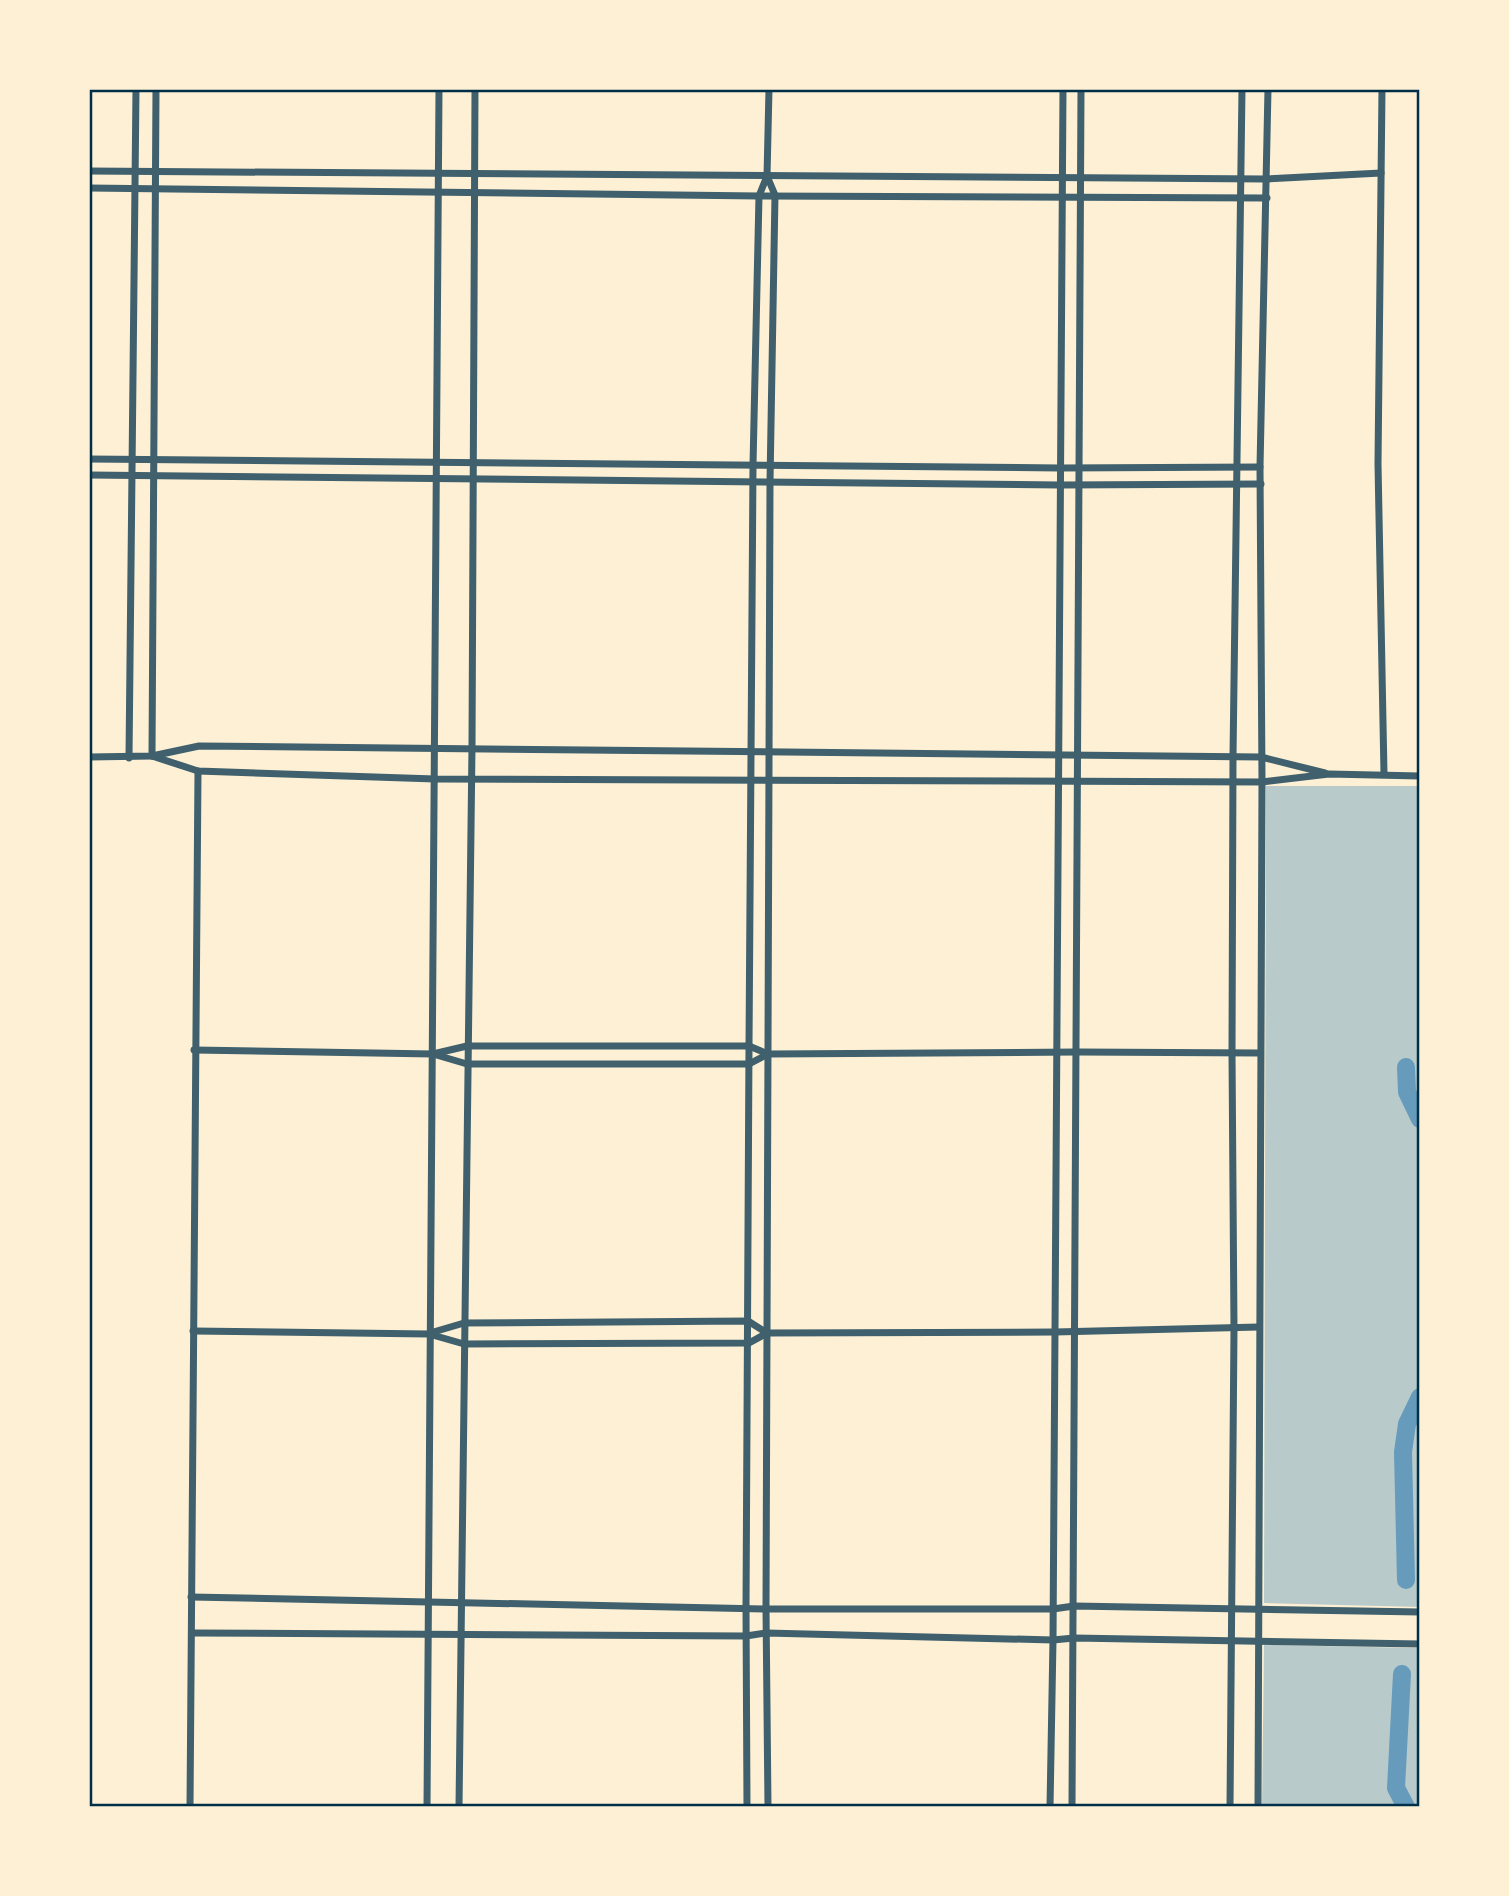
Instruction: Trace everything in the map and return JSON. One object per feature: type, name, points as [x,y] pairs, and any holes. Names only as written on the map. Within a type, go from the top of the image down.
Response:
[{"type":"street","points":[[129,758],[136,89]]},
{"type":"street","points":[[152,756],[156,89]]},
{"type":"street","points":[[427,1807],[439,89]]},
{"type":"street","points":[[459,1807],[472,779],[475,89]]},
{"type":"street","points":[[747,1807],[748,1063],[753,465],[759,196],[767,176],[769,89]]},
{"type":"street","points":[[1050,1807],[1063,89]]},
{"type":"street","points":[[1072,1807],[1082,89]]},
{"type":"street","points":[[1230,1807],[1234,1329],[1231,1054],[1242,89]]},
{"type":"street","points":[[1258,1807],[1262,782],[1260,467],[1268,89]]},
{"type":"street","points":[[1382,89],[1378,464],[1384,774]]},
{"type":"street","points":[[89,171],[1241,179],[1381,173]]},
{"type":"street","points":[[767,176],[775,195],[769,751],[766,1609],[768,1807]]},
{"type":"street","points":[[89,188],[759,196],[1267,198]]},
{"type":"street","points":[[89,459],[1060,468],[1260,467]]},
{"type":"street","points":[[89,475],[1060,485],[1261,484]]},
{"type":"street","points":[[89,757],[152,756],[199,746],[435,746],[1234,756],[1261,757],[1329,774]]},
{"type":"street","points":[[152,756],[198,771],[435,779],[1262,782],[1329,774],[1420,776]]},
{"type":"street","points":[[190,1807],[198,771]]},
{"type":"street","points":[[433,1055],[467,1046],[749,1046],[768,1054],[1259,1053]]},
{"type":"street","points":[[194,1050],[433,1055],[467,1064],[748,1063],[768,1054]]},
{"type":"street","points":[[429,1334],[464,1323],[748,1321],[767,1333]]},
{"type":"street","points":[[192,1331],[429,1334],[464,1344],[748,1343],[767,1333],[1055,1332],[1259,1327]]},
{"type":"street","points":[[191,1597],[766,1609],[1053,1609],[1074,1606],[1420,1612]]},
{"type":"street","points":[[193,1633],[746,1636],[766,1633],[1053,1640],[1259,1640],[1420,1644]]},
{"type":"shaded area","points":[[1266,786],[1420,786],[1420,1607],[1264,1603]]},
{"type":"shaded area","points":[[1264,1645],[1420,1648],[1420,1807],[1262,1807]]},
{"type":"waterway","points":[[1406,1067],[1407,1092],[1420,1119]]},
{"type":"waterway","points":[[1406,1580],[1403,1452],[1407,1424],[1420,1397]]},
{"type":"waterway","points":[[1402,1674],[1396,1788],[1406,1807]]}]
